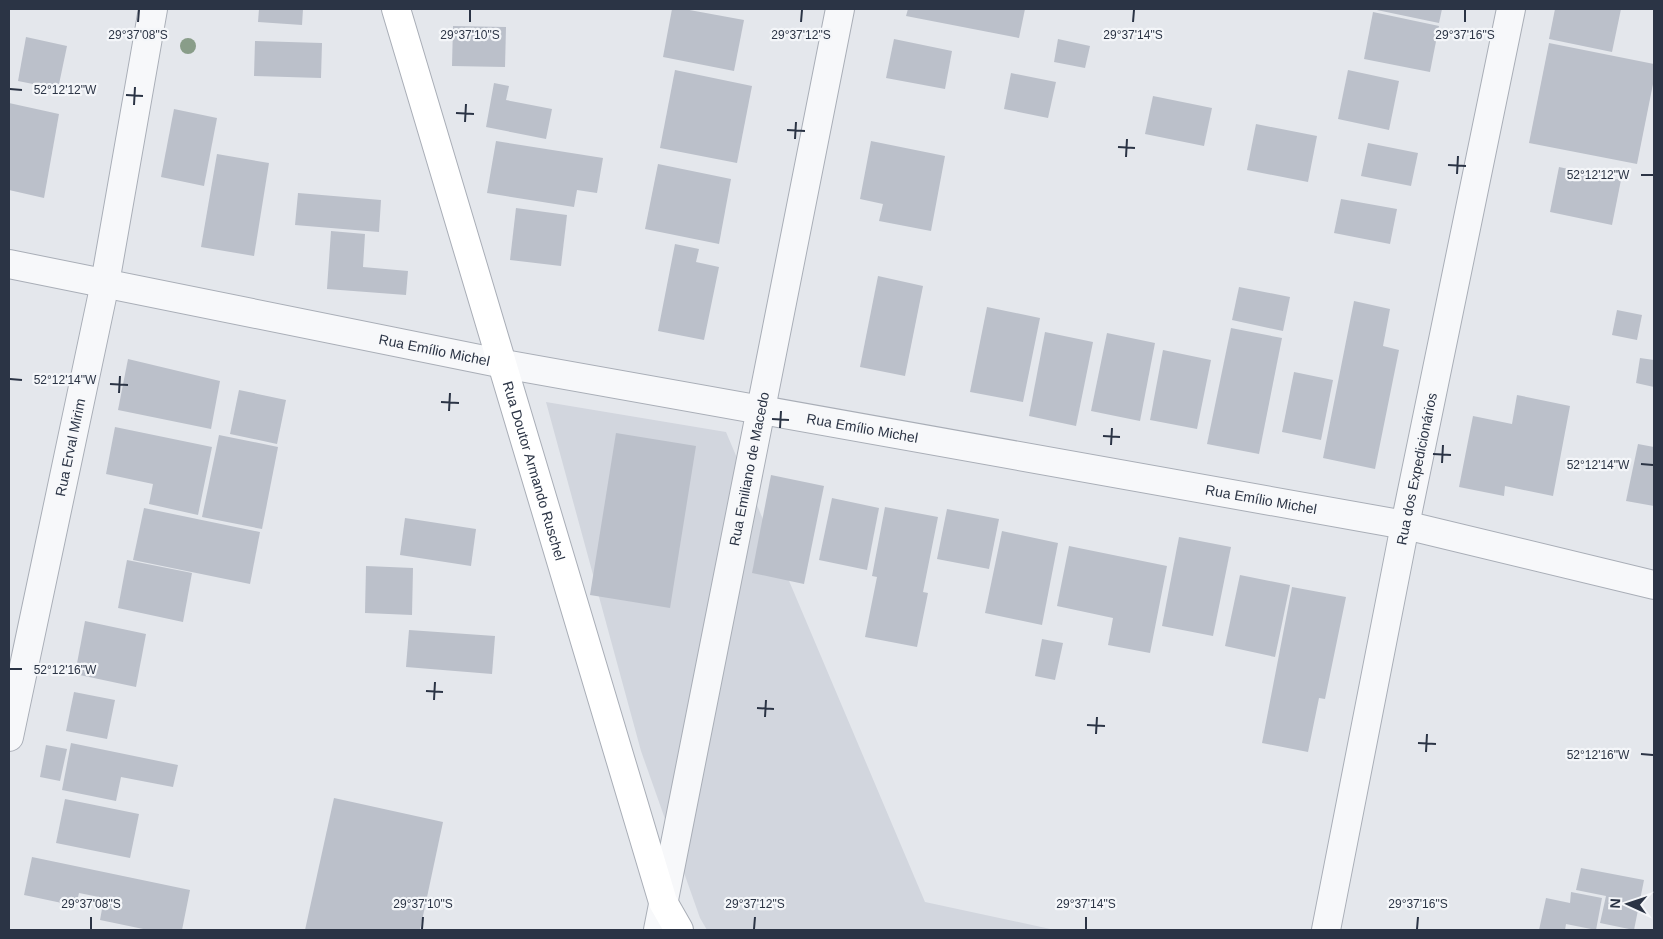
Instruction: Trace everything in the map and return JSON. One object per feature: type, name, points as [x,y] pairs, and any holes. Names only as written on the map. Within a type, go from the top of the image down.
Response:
[{"type":"main road","name":"Rua Doutor Armando Ruschel","points":[[396,9],[504,364],[663,902],[678,930]]},
{"type":"street","name":"Rua Erval Mirim","points":[[9,737],[105,283],[153,9]]},
{"type":"street","name":"Rua Emiliano de Macedo","points":[[658,930],[763,411],[840,9]]},
{"type":"street","name":"Rua dos Expedicionários","points":[[1326,930],[1405,525],[1511,9]]},
{"type":"street","name":"Rua Emílio Michel","points":[[9,264],[504,364],[1405,525],[1654,585]]},
{"type":"shaded area","points":[[546,402],[726,432],[925,902],[1055,930],[707,930],[700,918],[641,751]]},
{"type":"building","points":[[259,9],[303,9],[302,25],[258,22]]},
{"type":"building","points":[[672,9],[684,9],[744,20],[734,71],[663,57]]},
{"type":"building","points":[[908,9],[1025,9],[1019,38],[906,16]]},
{"type":"building","points":[[1372,9],[1442,9],[1439,23]]},
{"type":"building","points":[[1555,9],[1621,9],[1612,52],[1549,39]]},
{"type":"building","points":[[1373,12],[1439,26],[1430,72],[1364,59]]},
{"type":"building","points":[[453,26],[506,27],[505,67],[452,66]]},
{"type":"building","points":[[26,37],[67,46],[58,89],[18,81]]},
{"type":"building","points":[[894,39],[952,51],[945,89],[886,78]]},
{"type":"building","points":[[1058,39],[1090,46],[1085,68],[1054,62]]},
{"type":"building","points":[[255,41],[322,43],[321,78],[254,76]]},
{"type":"building","points":[[1549,43],[1654,64],[1654,79],[1637,164],[1529,143]]},
{"type":"building","points":[[675,70],[752,86],[737,163],[660,148]]},
{"type":"building","points":[[1348,70],[1399,81],[1389,130],[1338,119]]},
{"type":"building","points":[[1011,73],[1056,82],[1048,118],[1004,109]]},
{"type":"building","points":[[494,83],[509,86],[506,100],[552,109],[546,139],[486,127]]},
{"type":"building","points":[[1153,96],[1212,108],[1204,146],[1145,134]]},
{"type":"building","points":[[9,103],[59,114],[44,198],[9,190]]},
{"type":"building","points":[[174,109],[217,118],[204,186],[161,177]]},
{"type":"building","points":[[1256,124],[1317,136],[1308,182],[1247,170]]},
{"type":"building","points":[[496,141],[603,158],[597,193],[577,190],[574,207],[487,193]]},
{"type":"building","points":[[871,141],[945,156],[931,231],[879,221],[883,204],[860,199]]},
{"type":"building","points":[[1368,143],[1418,153],[1411,186],[1361,176]]},
{"type":"building","points":[[217,154],[269,163],[254,256],[201,247]]},
{"type":"building","points":[[658,164],[731,179],[719,244],[645,229]]},
{"type":"building","points":[[1559,167],[1621,180],[1612,225],[1550,212]]},
{"type":"building","points":[[298,193],[381,200],[379,232],[295,225]]},
{"type":"building","points":[[1341,199],[1397,209],[1390,244],[1334,233]]},
{"type":"building","points":[[516,208],[567,215],[561,266],[510,260]]},
{"type":"building","points":[[331,231],[365,234],[363,267],[408,271],[406,295],[327,289]]},
{"type":"building","points":[[675,244],[699,249],[696,262],[719,267],[704,340],[658,331]]},
{"type":"building","points":[[878,276],[923,286],[905,376],[860,367]]},
{"type":"building","points":[[1239,287],[1290,297],[1283,331],[1232,320]]},
{"type":"building","points":[[1354,301],[1390,309],[1383,346],[1399,350],[1375,469],[1323,458]]},
{"type":"building","points":[[987,307],[1040,318],[1023,402],[970,392]]},
{"type":"building","points":[[1617,310],[1642,315],[1637,340],[1612,335]]},
{"type":"building","points":[[1231,328],[1282,338],[1259,454],[1207,444]]},
{"type":"building","points":[[1045,332],[1093,342],[1076,426],[1029,416]]},
{"type":"building","points":[[1107,333],[1155,343],[1140,421],[1091,411]]},
{"type":"building","points":[[1163,350],[1211,360],[1197,429],[1150,420]]},
{"type":"building","points":[[1640,358],[1654,360],[1654,387],[1636,383]]},
{"type":"building","points":[[128,359],[220,381],[211,429],[118,410]]},
{"type":"building","points":[[1294,372],[1333,380],[1321,440],[1282,432]]},
{"type":"building","points":[[239,390],[286,400],[277,444],[230,434]]},
{"type":"building","points":[[1517,395],[1570,406],[1553,496],[1505,486],[1504,496],[1459,487],[1473,416],[1512,424]]},
{"type":"building","points":[[115,427],[212,447],[198,515],[149,504],[153,484],[106,474]]},
{"type":"building","points":[[616,433],[696,446],[670,608],[590,595]]},
{"type":"building","points":[[219,435],[278,447],[262,529],[202,517]]},
{"type":"building","points":[[1638,444],[1654,447],[1654,506],[1626,501]]},
{"type":"building","points":[[771,475],[824,486],[804,584],[752,573]]},
{"type":"building","points":[[832,498],[879,508],[867,570],[819,560]]},
{"type":"building","points":[[885,507],[938,517],[923,592],[928,593],[917,647],[865,637],[877,577],[872,576]]},
{"type":"building","points":[[144,508],[260,532],[250,584],[133,560]]},
{"type":"building","points":[[947,509],[999,519],[989,569],[937,559]]},
{"type":"building","points":[[405,518],[476,529],[471,566],[400,555]]},
{"type":"building","points":[[1002,531],[1058,543],[1042,625],[985,613]]},
{"type":"building","points":[[1179,537],[1231,547],[1213,636],[1162,626]]},
{"type":"building","points":[[1069,546],[1167,566],[1150,653],[1108,645],[1113,618],[1057,606]]},
{"type":"building","points":[[127,560],[192,573],[183,622],[118,608]]},
{"type":"building","points":[[366,566],[413,568],[412,615],[365,613]]},
{"type":"building","points":[[1240,575],[1290,585],[1275,657],[1225,646]]},
{"type":"building","points":[[1292,587],[1346,597],[1325,699],[1319,698],[1308,752],[1262,743]]},
{"type":"building","points":[[85,621],[146,634],[136,687],[75,674]]},
{"type":"building","points":[[409,630],[495,636],[492,674],[406,667]]},
{"type":"building","points":[[1042,639],[1063,643],[1055,680],[1035,676]]},
{"type":"building","points":[[74,692],[115,700],[107,739],[66,731]]},
{"type":"building","points":[[71,743],[178,765],[173,787],[121,777],[116,801],[62,790]]},
{"type":"building","points":[[46,745],[67,749],[60,781],[40,777]]},
{"type":"building","points":[[334,798],[443,822],[420,930],[305,930]]},
{"type":"building","points":[[65,799],[139,814],[130,858],[56,843]]},
{"type":"building","points":[[32,857],[190,890],[182,930],[148,930],[100,920],[104,898],[79,893],[76,906],[24,895]]},
{"type":"building","points":[[1581,868],[1644,880],[1634,930],[1600,923],[1606,896],[1576,890]]},
{"type":"building","points":[[1571,892],[1602,898],[1596,930],[1566,924],[1565,930],[1539,930],[1546,898],[1570,903]]}]
